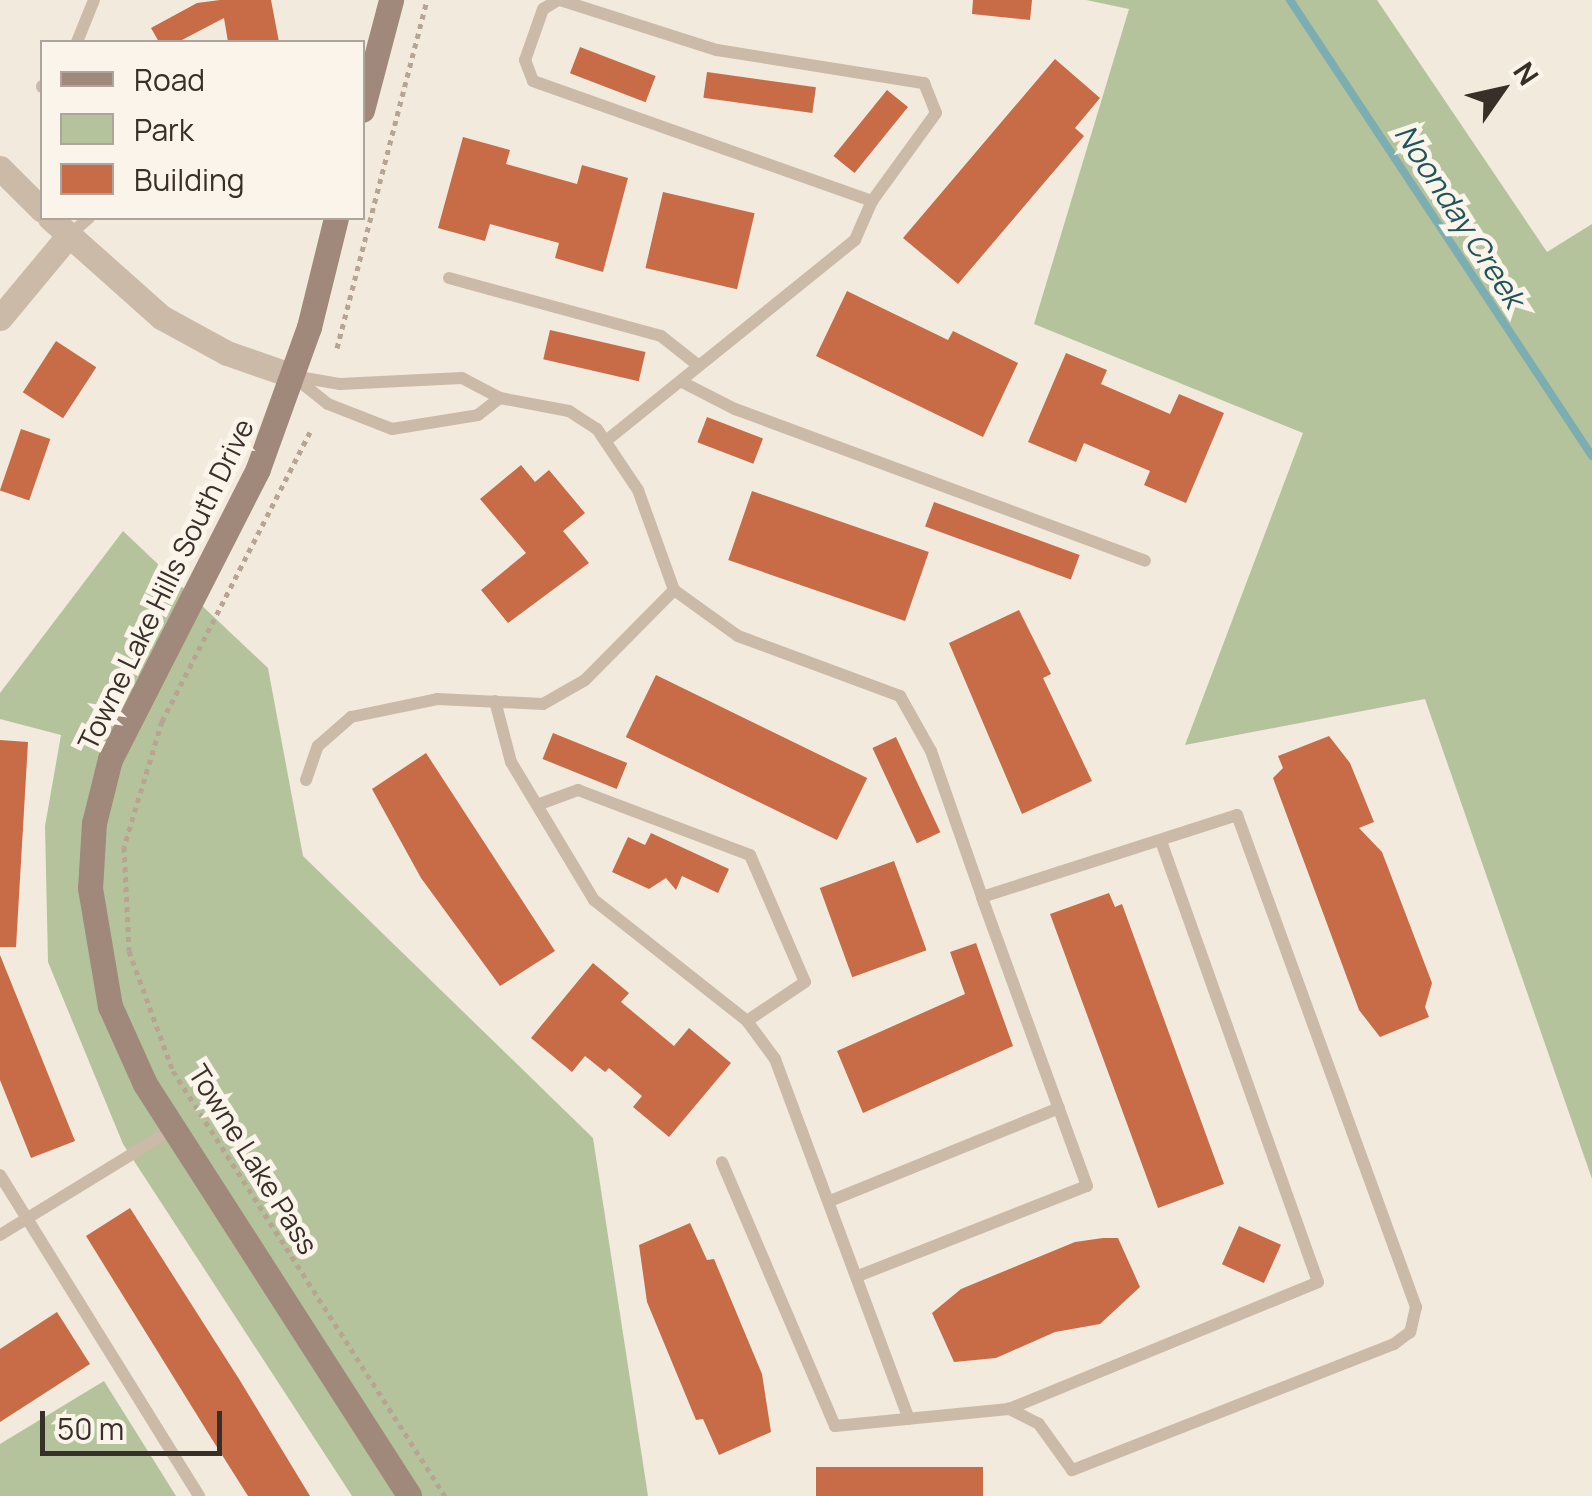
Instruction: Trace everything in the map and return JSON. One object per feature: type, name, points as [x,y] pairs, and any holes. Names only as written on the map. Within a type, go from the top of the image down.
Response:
[{"type":"street","points":[[365,99],[391,0]]},
{"type":"street","points":[[0,168],[40,208]]},
{"type":"street","points":[[52,220],[161,316],[227,353],[293,376]]},
{"type":"street","name":"Towne Lake Hills South Drive","points":[[335,220],[293,376],[238,511],[120,734],[94,823],[90,888],[100,966],[126,1048],[173,1129],[409,1496]]},
{"type":"street","points":[[0,318],[68,236]]},
{"type":"lane","points":[[78,40],[94,0]]},
{"type":"lane","points":[[606,441],[854,240],[872,201],[936,113],[924,83],[718,50],[559,0],[543,9],[524,60],[533,81],[872,201]]},
{"type":"lane","points":[[68,236],[86,220]]},
{"type":"lane","points":[[449,278],[661,336],[699,366]]},
{"type":"lane","points":[[293,376],[328,404],[392,429],[478,415],[500,398]]},
{"type":"lane","points":[[293,376],[340,384],[462,378],[500,398],[569,411],[606,441],[638,490],[674,590],[738,636],[900,696],[931,752],[1087,1186],[858,1276]]},
{"type":"lane","points":[[682,382],[735,409],[1145,561]]},
{"type":"lane","points":[[306,780],[318,746],[351,718],[402,702],[543,704],[585,680],[674,590]]},
{"type":"lane","points":[[496,701],[512,762],[594,900],[746,1021],[774,1059],[909,1419]]},
{"type":"lane","points":[[537,805],[578,790],[750,855],[805,982],[746,1021]]},
{"type":"lane","points":[[982,897],[1238,815],[1416,1307],[1410,1332],[1394,1344],[1072,1470],[1039,1424],[1009,1410]]},
{"type":"lane","points":[[722,1162],[835,1426],[1009,1410],[1318,1282],[1161,840]]},
{"type":"lane","points":[[830,1201],[1059,1108]]},
{"type":"lane","points":[[0,1234],[173,1129]]},
{"type":"lane","points":[[0,1175],[200,1496]]},
{"type":"path","points":[[337,348],[427,0]]},
{"type":"path","name":"Towne Lake Pass","points":[[310,432],[162,721],[124,847],[128,951],[173,1071],[445,1496]]},
{"type":"green space","points":[[1086,0],[1377,0],[1547,252],[1592,224],[1592,1179],[1425,699],[1185,745],[1303,433],[1034,324],[1129,9]]},
{"type":"green space","points":[[123,531],[268,668],[303,856],[593,1138],[648,1496],[352,1496],[123,1144],[48,962],[45,826],[61,735],[0,719],[0,693]]},
{"type":"green space","points":[[104,1381],[176,1496],[0,1496],[0,1444]]},
{"type":"building","points":[[271,0],[279,40],[228,40],[224,18],[182,40],[158,40],[151,28],[197,3]]},
{"type":"building","points":[[973,0],[1032,0],[1030,20],[972,14]]},
{"type":"building","points":[[580,47],[656,76],[646,102],[570,73]]},
{"type":"building","points":[[1055,59],[1100,98],[1075,128],[1084,136],[958,284],[903,238]]},
{"type":"building","points":[[707,72],[816,87],[812,113],[703,98]]},
{"type":"building","points":[[887,90],[908,107],[854,173],[834,156]]},
{"type":"building","points":[[463,137],[510,150],[506,164],[577,184],[582,165],[628,178],[603,272],[555,258],[559,243],[490,224],[485,241],[438,228]]},
{"type":"building","points":[[663,192],[755,213],[737,289],[645,268]]},
{"type":"building","points":[[847,291],[948,340],[953,331],[1018,363],[983,437],[816,356]]},
{"type":"building","points":[[550,330],[645,352],[639,381],[543,359]]},
{"type":"building","points":[[56,341],[96,367],[63,418],[23,392]]},
{"type":"building","points":[[1066,353],[1107,370],[1101,384],[1170,414],[1179,394],[1224,413],[1186,503],[1144,485],[1150,471],[1084,443],[1076,462],[1028,442]]},
{"type":"building","points":[[707,417],[763,439],[753,464],[697,442]]},
{"type":"building","points":[[21,429],[50,439],[29,501],[0,491]]},
{"type":"building","points":[[521,465],[535,482],[549,470],[585,513],[563,531],[589,563],[508,623],[481,590],[526,553],[480,499]]},
{"type":"building","points":[[752,491],[929,552],[905,621],[728,560]]},
{"type":"building","points":[[934,502],[1080,555],[1071,579],[925,526]]},
{"type":"building","points":[[1019,610],[1051,674],[1043,678],[1092,781],[1022,814],[949,643]]},
{"type":"building","points":[[656,675],[867,778],[837,840],[626,737]]},
{"type":"building","points":[[553,733],[627,763],[617,789],[543,759]]},
{"type":"building","points":[[1329,736],[1350,763],[1374,822],[1359,828],[1382,852],[1432,983],[1425,1007],[1429,1017],[1380,1037],[1359,1010],[1273,778],[1283,768],[1278,756]]},
{"type":"building","points":[[896,737],[940,832],[917,843],[872,748]]},
{"type":"building","points":[[0,740],[28,742],[16,947],[0,947]]},
{"type":"building","points":[[426,753],[555,951],[500,986],[421,878],[372,789]]},
{"type":"building","points":[[651,833],[729,869],[718,893],[682,876],[676,890],[666,878],[649,889],[612,872],[628,837],[645,845]]},
{"type":"building","points":[[894,861],[926,950],[852,977],[820,888]]},
{"type":"building","points":[[1109,893],[1115,907],[1122,904],[1224,1184],[1158,1208],[1050,914]]},
{"type":"building","points":[[976,943],[1013,1046],[863,1113],[837,1051],[965,994],[950,952]]},
{"type":"building","points":[[0,955],[75,1141],[31,1158],[0,1080]]},
{"type":"building","points":[[593,963],[629,993],[621,1002],[674,1046],[689,1028],[731,1063],[669,1137],[633,1107],[642,1096],[609,1068],[605,1072],[585,1056],[572,1072],[531,1038]]},
{"type":"building","points":[[130,1208],[310,1496],[248,1496],[210,1436],[86,1236]]},
{"type":"building","points":[[690,1223],[707,1260],[714,1259],[762,1374],[771,1432],[719,1455],[703,1419],[696,1420],[647,1302],[639,1245]]},
{"type":"building","points":[[1239,1226],[1281,1245],[1264,1283],[1222,1264]]},
{"type":"building","points":[[1118,1238],[1140,1287],[1100,1324],[1055,1332],[996,1358],[954,1362],[932,1313],[961,1289],[1075,1242]]},
{"type":"building","points":[[57,1312],[90,1364],[0,1422],[0,1349]]},
{"type":"building","points":[[816,1467],[983,1467],[983,1496],[816,1496]]},
{"type":"waterway","name":"Noonday Creek","points":[[1290,0],[1592,456]]}]
